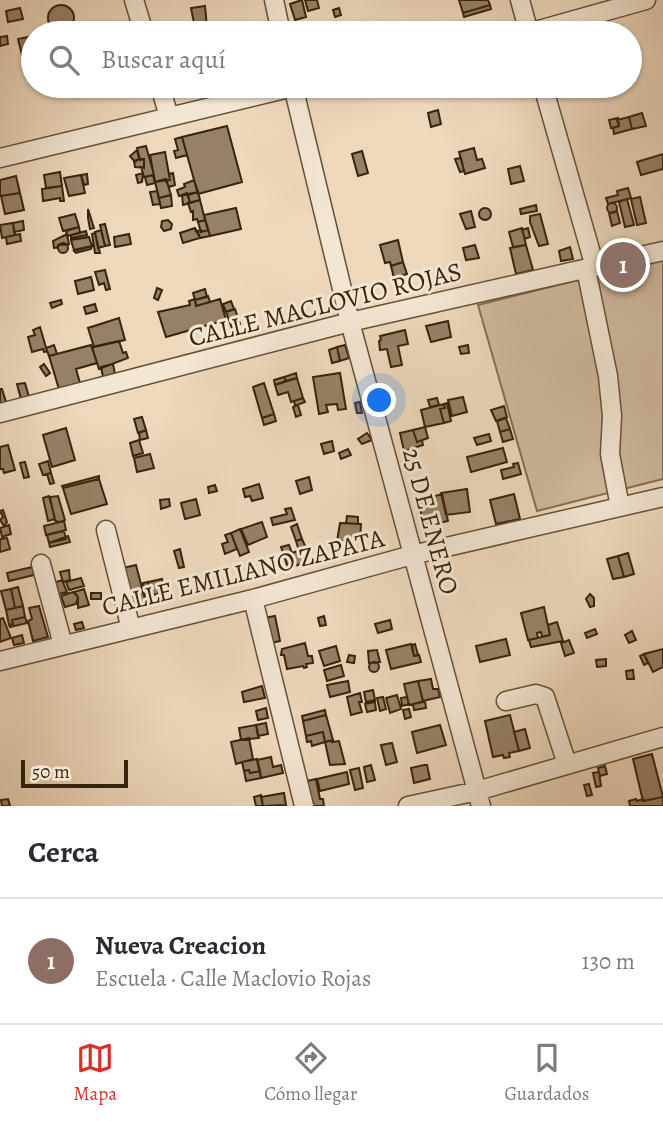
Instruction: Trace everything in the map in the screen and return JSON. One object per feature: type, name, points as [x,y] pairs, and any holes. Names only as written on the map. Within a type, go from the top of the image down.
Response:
[{"type":"street","points":[[134,0],[140,21]]},
{"type":"street","points":[[274,0],[278,21]]},
{"type":"street","points":[[520,0],[525,21]]},
{"type":"street","points":[[571,21],[646,0]]},
{"type":"street","points":[[163,98],[169,117]]},
{"type":"street","points":[[0,159],[246,98]]},
{"type":"street","name":"25 DE ENERO","points":[[297,98],[350,322],[479,798]]},
{"type":"street","points":[[546,98],[590,268],[608,376],[612,416],[610,454],[620,508]]},
{"type":"street","name":"CALLE MACLOVIO ROJAS","points":[[0,412],[350,322],[663,251]]},
{"type":"street","name":"CALLE EMILIANO ZAPATA","points":[[0,660],[253,599],[412,555],[620,508],[662,503]]},
{"type":"street","points":[[106,530],[131,629]]},
{"type":"street","points":[[41,564],[63,645]]},
{"type":"street","points":[[253,599],[304,806]]},
{"type":"street","points":[[506,701],[536,694],[545,696],[567,764]]},
{"type":"street","points":[[408,806],[479,798],[567,764],[663,737]]},
{"type":"shaded area","points":[[663,259],[663,479],[537,511],[478,305]]},
{"type":"building","points":[[302,0],[306,17],[295,20],[290,4]]},
{"type":"building","points":[[305,0],[317,0],[319,8],[308,11]]},
{"type":"building","points":[[459,0],[488,0],[490,5],[463,13]]},
{"type":"building","points":[[490,5],[491,9],[464,17],[463,13]]},
{"type":"building","points":[[56,6],[66,6],[73,13],[73,21],[49,21],[49,13]]},
{"type":"building","points":[[205,6],[206,21],[194,21],[191,8]]},
{"type":"building","points":[[20,8],[23,19],[8,22],[6,11]]},
{"type":"building","points":[[339,8],[341,15],[335,17],[333,10]]},
{"type":"building","points":[[7,36],[8,44],[0,46],[0,37]]},
{"type":"building","points":[[438,110],[441,124],[431,127],[428,113]]},
{"type":"building","points":[[642,113],[646,126],[632,129],[629,117]]},
{"type":"building","points":[[629,117],[632,129],[614,134],[613,128],[619,126],[617,120]]},
{"type":"building","points":[[618,118],[619,126],[611,128],[609,120]]},
{"type":"building","points":[[227,126],[242,182],[198,194],[182,137]]},
{"type":"building","points":[[182,137],[187,155],[176,158],[174,151],[178,150],[175,139]]},
{"type":"building","points":[[146,146],[154,175],[144,177],[141,167],[144,168],[144,159],[140,160],[137,148]]},
{"type":"building","points":[[474,148],[477,160],[482,159],[485,168],[465,174],[459,152]]},
{"type":"building","points":[[137,150],[139,159],[135,162],[130,156]]},
{"type":"building","points":[[362,151],[368,173],[358,176],[352,154]]},
{"type":"building","points":[[165,152],[170,180],[155,182],[150,155]]},
{"type":"building","points":[[663,154],[663,169],[641,175],[637,162]]},
{"type":"building","points":[[461,158],[464,171],[460,172],[455,159]]},
{"type":"building","points":[[144,159],[144,168],[135,167],[134,161]]},
{"type":"building","points":[[520,166],[524,181],[511,184],[508,169]]},
{"type":"building","points":[[60,172],[62,186],[46,188],[44,175]]},
{"type":"building","points":[[143,173],[142,182],[138,183],[136,175]]},
{"type":"building","points":[[173,173],[175,185],[169,187],[166,181],[170,180],[169,174]]},
{"type":"building","points":[[87,174],[88,184],[84,185],[81,175]]},
{"type":"building","points":[[81,175],[85,193],[69,196],[64,178]]},
{"type":"building","points":[[153,175],[155,183],[147,185],[145,177]]},
{"type":"building","points":[[16,176],[20,193],[0,196],[0,180]]},
{"type":"building","points":[[166,179],[171,195],[159,198],[155,182]]},
{"type":"building","points":[[194,180],[198,192],[179,196],[177,190]]},
{"type":"building","points":[[62,186],[64,201],[60,201],[60,198],[43,201],[42,189]]},
{"type":"building","points":[[628,188],[631,198],[608,204],[606,198],[618,195],[617,191]]},
{"type":"building","points":[[157,191],[160,204],[153,205],[150,192]]},
{"type":"building","points":[[198,192],[200,200],[190,203],[188,195]]},
{"type":"building","points":[[20,193],[24,210],[5,214],[1,196]]},
{"type":"building","points":[[187,193],[190,203],[183,205],[182,195]]},
{"type":"building","points":[[171,195],[172,206],[161,208],[159,198]]},
{"type":"building","points":[[640,197],[646,223],[637,225],[631,199]]},
{"type":"building","points":[[627,199],[634,225],[625,227],[619,202]]},
{"type":"building","points":[[200,200],[205,220],[198,222],[197,219],[193,220],[193,211],[191,212],[188,203]]},
{"type":"building","points":[[612,203],[616,204],[616,212],[612,213],[608,212],[607,208],[608,204]]},
{"type":"building","points":[[536,205],[537,211],[521,214],[520,209]]},
{"type":"building","points":[[236,208],[241,229],[210,236],[204,215]]},
{"type":"building","points":[[485,208],[491,214],[485,220],[479,214]]},
{"type":"building","points":[[88,209],[94,228],[90,229],[88,218]]},
{"type":"building","points":[[471,211],[475,227],[466,229],[460,214]]},
{"type":"building","points":[[617,211],[620,223],[612,226],[609,213]]},
{"type":"building","points":[[75,214],[79,227],[63,231],[59,218]]},
{"type":"building","points":[[540,214],[548,244],[539,246],[530,216]]},
{"type":"building","points":[[168,220],[172,224],[171,229],[164,231],[161,227],[162,221]]},
{"type":"building","points":[[205,220],[208,230],[201,232],[198,222]]},
{"type":"building","points":[[23,221],[24,230],[14,232],[13,223]]},
{"type":"building","points":[[13,223],[15,235],[2,238],[0,225]]},
{"type":"building","points":[[105,224],[110,245],[105,246],[100,225]]},
{"type":"building","points":[[79,227],[80,233],[67,236],[66,231]]},
{"type":"building","points":[[195,228],[200,238],[183,243],[180,233]]},
{"type":"building","points":[[522,228],[526,245],[513,247],[509,232]]},
{"type":"building","points":[[528,228],[530,237],[525,239],[522,230]]},
{"type":"building","points":[[101,230],[105,246],[98,248],[95,232]]},
{"type":"building","points":[[208,230],[210,236],[200,238],[195,231]]},
{"type":"building","points":[[86,231],[87,235],[71,238],[71,235]]},
{"type":"building","points":[[95,233],[100,253],[95,253],[92,234]]},
{"type":"building","points":[[20,234],[21,241],[7,244],[6,237]]},
{"type":"building","points":[[67,234],[69,244],[54,248],[53,241]]},
{"type":"building","points":[[129,234],[131,244],[115,247],[114,237]]},
{"type":"building","points":[[89,237],[92,246],[74,250],[71,240]]},
{"type":"building","points":[[398,240],[403,262],[391,266],[390,262],[385,263],[380,245]]},
{"type":"building","points":[[63,243],[68,248],[63,253],[58,248]]},
{"type":"building","points":[[475,245],[479,258],[466,260],[463,248]]},
{"type":"building","points":[[526,245],[533,270],[516,274],[510,248]]},
{"type":"building","points":[[92,246],[91,249],[76,253],[74,251]]},
{"type":"building","points":[[570,247],[573,259],[561,261],[559,251]]},
{"type":"building","points":[[403,262],[407,274],[394,278],[391,266]]},
{"type":"building","points":[[105,270],[110,289],[106,290],[104,283],[99,285],[95,272]]},
{"type":"building","points":[[91,277],[94,290],[78,294],[75,281]]},
{"type":"building","points":[[157,288],[162,290],[158,300],[154,298]]},
{"type":"building","points":[[205,289],[207,297],[195,300],[193,293]]},
{"type":"building","points":[[208,296],[210,302],[196,306],[195,300]]},
{"type":"building","points":[[195,299],[196,306],[220,299],[226,320],[166,337],[158,312],[190,305],[189,301]]},
{"type":"building","points":[[61,300],[62,304],[52,308],[50,303]]},
{"type":"building","points":[[231,301],[234,309],[226,312],[223,304]]},
{"type":"building","points":[[95,304],[97,311],[86,314],[84,307]]},
{"type":"building","points":[[235,309],[240,324],[232,328],[226,312]]},
{"type":"building","points":[[119,318],[125,340],[94,347],[88,328]]},
{"type":"building","points":[[448,321],[451,337],[431,342],[426,326]]},
{"type":"building","points":[[40,327],[47,351],[44,352],[43,349],[32,352],[28,337],[35,335],[33,330]]},
{"type":"building","points":[[405,330],[408,344],[398,346],[402,365],[391,367],[387,349],[380,350],[380,336]]},
{"type":"building","points":[[119,341],[128,358],[99,369],[92,347]]},
{"type":"building","points":[[54,345],[57,354],[49,356],[46,348]]},
{"type":"building","points":[[91,345],[97,363],[76,369],[80,383],[59,389],[49,356]]},
{"type":"building","points":[[345,345],[349,358],[340,361],[337,347]]},
{"type":"building","points":[[468,345],[469,353],[461,354],[459,347]]},
{"type":"building","points":[[337,347],[340,361],[332,363],[329,350]]},
{"type":"building","points":[[44,364],[50,373],[46,376],[40,367]]},
{"type":"building","points":[[113,364],[115,374],[103,377],[101,367]]},
{"type":"building","points":[[296,373],[297,378],[286,381],[284,377]]},
{"type":"building","points":[[340,373],[346,409],[338,410],[337,404],[326,405],[328,412],[319,414],[313,377]]},
{"type":"building","points":[[284,377],[286,381],[275,385],[274,380]]},
{"type":"building","points":[[297,378],[303,398],[291,402],[288,392],[278,395],[275,385]]},
{"type":"building","points":[[25,383],[29,397],[21,399],[17,384]]},
{"type":"building","points":[[264,383],[274,414],[262,418],[253,387]]},
{"type":"building","points":[[0,389],[6,402],[0,404]]},
{"type":"building","points":[[463,397],[467,412],[452,416],[448,400]]},
{"type":"building","points":[[303,398],[305,402],[295,406],[294,401]]},
{"type":"building","points":[[437,398],[439,405],[430,407],[428,400]]},
{"type":"building","points":[[360,402],[362,413],[357,413],[355,403]]},
{"type":"building","points":[[447,403],[451,421],[444,423],[440,409],[445,408],[444,404]]},
{"type":"building","points":[[444,404],[445,408],[440,409],[444,423],[425,427],[421,410]]},
{"type":"building","points":[[298,405],[301,415],[296,417],[293,407]]},
{"type":"building","points":[[504,406],[507,417],[496,421],[491,410]]},
{"type":"building","points":[[274,414],[276,421],[264,425],[262,418]]},
{"type":"building","points":[[142,417],[146,430],[138,433],[134,419]]},
{"type":"building","points":[[506,418],[510,429],[500,432],[497,421]]},
{"type":"building","points":[[425,427],[428,438],[417,442],[413,430]]},
{"type":"building","points":[[66,428],[75,460],[52,467],[43,435]]},
{"type":"building","points":[[510,429],[513,439],[503,442],[500,432]]},
{"type":"building","points":[[146,430],[148,438],[140,440],[139,433]]},
{"type":"building","points":[[413,430],[417,442],[422,440],[423,445],[404,451],[400,433]]},
{"type":"building","points":[[367,433],[372,440],[362,444],[358,439]]},
{"type":"building","points":[[489,434],[491,441],[477,445],[474,438]]},
{"type":"building","points":[[139,440],[143,453],[133,456],[130,443]]},
{"type":"building","points":[[332,441],[334,451],[324,454],[321,444]]},
{"type":"building","points":[[8,445],[15,470],[4,473],[3,469],[0,469],[0,447]]},
{"type":"building","points":[[503,448],[507,462],[471,472],[467,457]]},
{"type":"building","points":[[348,449],[351,455],[341,459],[339,453]]},
{"type":"building","points":[[150,454],[154,468],[137,472],[134,458]]},
{"type":"building","points":[[48,461],[51,473],[43,475],[39,464]]},
{"type":"building","points":[[25,462],[29,477],[24,478],[20,463]]},
{"type":"building","points":[[518,463],[521,474],[503,479],[501,470],[514,467],[513,464]]},
{"type":"building","points":[[51,473],[54,483],[50,484],[47,474]]},
{"type":"building","points":[[99,476],[99,479],[63,488],[62,486]]},
{"type":"building","points":[[309,477],[312,490],[300,494],[296,481]]},
{"type":"building","points":[[99,479],[107,504],[71,514],[63,488]]},
{"type":"building","points":[[259,484],[263,498],[252,501],[250,496],[245,497],[243,489]]},
{"type":"building","points":[[215,485],[217,491],[209,493],[208,487]]},
{"type":"building","points":[[467,489],[470,512],[446,515],[441,493]]},
{"type":"building","points":[[431,492],[432,497],[442,494],[448,521],[424,526],[418,500]]},
{"type":"building","points":[[514,494],[520,519],[496,524],[490,500]]},
{"type":"building","points":[[49,496],[55,519],[48,521],[43,498]]},
{"type":"building","points":[[58,496],[65,520],[60,522],[55,521],[50,497]]},
{"type":"building","points":[[169,499],[170,506],[161,509],[160,500]]},
{"type":"building","points":[[196,499],[200,515],[185,519],[181,503]]},
{"type":"building","points":[[291,508],[295,520],[273,525],[271,518],[287,514],[285,509]]},
{"type":"building","points":[[3,510],[7,522],[4,526],[0,520],[3,517],[0,511]]},
{"type":"building","points":[[347,516],[358,517],[358,524],[346,523]]},
{"type":"building","points":[[64,521],[66,530],[46,535],[44,526]]},
{"type":"building","points":[[262,522],[267,537],[248,545],[241,529]]},
{"type":"building","points":[[340,523],[361,524],[360,540],[337,541]]},
{"type":"building","points":[[297,524],[302,539],[296,541],[291,527]]},
{"type":"building","points":[[9,525],[11,534],[2,537],[0,528]]},
{"type":"building","points":[[240,529],[249,552],[240,556],[231,533]]},
{"type":"building","points":[[64,531],[66,539],[49,543],[47,535]]},
{"type":"building","points":[[231,533],[237,549],[225,554],[222,544],[228,542],[225,535]]},
{"type":"building","points":[[68,536],[70,542],[50,547],[49,543]]},
{"type":"building","points":[[7,538],[10,549],[0,552],[0,539]]},
{"type":"building","points":[[302,539],[306,548],[299,551],[296,541]]},
{"type":"building","points":[[289,545],[292,553],[306,548],[310,561],[288,568],[281,547]]},
{"type":"building","points":[[180,549],[184,567],[179,568],[174,551]]},
{"type":"building","points":[[628,553],[634,574],[624,577],[618,556]]},
{"type":"building","points":[[618,556],[624,577],[613,579],[607,559]]},
{"type":"building","points":[[136,565],[147,607],[130,611],[119,569]]},
{"type":"building","points":[[32,567],[34,575],[9,581],[7,573]]},
{"type":"building","points":[[69,570],[70,580],[63,582],[60,572]]},
{"type":"building","points":[[81,578],[84,586],[69,590],[66,582]]},
{"type":"building","points":[[162,579],[164,592],[150,596],[148,582]]},
{"type":"building","points":[[62,580],[67,592],[55,595],[51,584]]},
{"type":"building","points":[[148,582],[152,606],[148,607],[143,583]]},
{"type":"building","points":[[18,587],[23,606],[15,608],[11,589]]},
{"type":"building","points":[[11,589],[15,608],[6,610],[1,591]]},
{"type":"building","points":[[84,589],[89,605],[78,608],[78,597],[74,592]]},
{"type":"building","points":[[73,592],[78,597],[76,604],[65,607],[61,596]]},
{"type":"building","points":[[91,593],[101,593],[101,599],[91,599]]},
{"type":"building","points":[[590,594],[594,598],[594,606],[590,607],[586,599]]},
{"type":"building","points":[[23,606],[25,617],[12,620],[13,624],[9,625],[6,610]]},
{"type":"building","points":[[39,606],[48,637],[33,641],[28,621],[32,619],[29,608]]},
{"type":"building","points":[[544,607],[550,635],[542,637],[541,632],[537,633],[538,638],[528,640],[521,613]]},
{"type":"building","points":[[275,616],[280,641],[271,643],[264,618]]},
{"type":"building","points":[[324,616],[326,625],[320,626],[318,618]]},
{"type":"building","points":[[25,617],[27,623],[10,627],[12,620]]},
{"type":"building","points":[[3,618],[11,638],[0,642],[0,619]]},
{"type":"building","points":[[390,620],[392,629],[378,633],[375,624]]},
{"type":"building","points":[[82,622],[84,628],[76,630],[74,624]]},
{"type":"building","points":[[557,622],[563,641],[531,647],[529,640],[550,635],[548,625]]},
{"type":"building","points":[[595,629],[597,634],[587,638],[585,633]]},
{"type":"building","points":[[632,631],[636,640],[629,643],[625,635]]},
{"type":"building","points":[[22,635],[24,643],[14,645],[12,638]]},
{"type":"building","points":[[506,639],[510,655],[480,662],[476,646]]},
{"type":"building","points":[[569,640],[574,653],[565,656],[561,643]]},
{"type":"building","points":[[305,643],[313,663],[306,664],[307,667],[304,668],[287,669],[284,655],[281,655],[282,649]]},
{"type":"building","points":[[411,644],[414,656],[419,655],[421,662],[391,669],[386,650]]},
{"type":"building","points":[[415,644],[418,655],[414,656],[412,645]]},
{"type":"building","points":[[336,646],[340,661],[324,666],[319,651]]},
{"type":"building","points":[[663,649],[663,667],[653,672],[644,654]]},
{"type":"building","points":[[377,650],[380,662],[369,663],[368,651]]},
{"type":"building","points":[[644,654],[648,663],[644,665],[640,656]]},
{"type":"building","points":[[349,655],[355,656],[354,663],[347,662]]},
{"type":"building","points":[[606,659],[606,666],[597,667],[596,660]]},
{"type":"building","points":[[374,662],[378,663],[378,671],[374,672],[370,671],[369,667],[370,663]]},
{"type":"building","points":[[341,665],[344,676],[327,681],[324,670]]},
{"type":"building","points":[[633,670],[634,679],[627,679],[626,671]]},
{"type":"building","points":[[431,679],[433,689],[438,689],[440,697],[423,701],[418,681]]},
{"type":"building","points":[[348,681],[350,692],[330,697],[327,685]]},
{"type":"building","points":[[418,681],[423,702],[409,705],[404,684]]},
{"type":"building","points":[[262,686],[265,698],[244,702],[242,692]]},
{"type":"building","points":[[373,690],[375,700],[366,702],[364,692]]},
{"type":"building","points":[[360,693],[362,712],[351,715],[347,697]]},
{"type":"building","points":[[397,695],[401,709],[390,713],[386,698]]},
{"type":"building","points":[[383,697],[386,709],[380,711],[377,698]]},
{"type":"building","points":[[407,697],[409,704],[402,706],[401,698]]},
{"type":"building","points":[[425,701],[426,708],[414,710],[413,704]]},
{"type":"building","points":[[375,702],[376,710],[367,712],[365,704]]},
{"type":"building","points":[[266,708],[268,718],[258,720],[256,711]]},
{"type":"building","points":[[409,709],[411,717],[405,719],[403,710]]},
{"type":"building","points":[[325,710],[326,715],[303,721],[302,716]]},
{"type":"building","points":[[326,715],[333,740],[325,742],[323,732],[306,736],[303,721]]},
{"type":"building","points":[[510,715],[519,751],[509,753],[510,757],[493,757],[485,721]]},
{"type":"building","points":[[266,723],[268,734],[258,736],[256,725]]},
{"type":"building","points":[[256,725],[259,738],[241,740],[239,728]]},
{"type":"building","points":[[440,725],[446,745],[417,753],[412,732]]},
{"type":"building","points":[[525,729],[530,748],[519,751],[514,732]]},
{"type":"building","points":[[323,732],[325,742],[312,746],[311,741],[307,742],[306,736]]},
{"type":"building","points":[[249,738],[253,759],[236,764],[231,742]]},
{"type":"building","points":[[339,741],[345,764],[330,765],[325,742]]},
{"type":"building","points":[[392,743],[397,762],[386,765],[381,745]]},
{"type":"building","points":[[652,754],[663,797],[643,801],[633,759]]},
{"type":"building","points":[[271,757],[273,767],[281,765],[283,773],[261,778],[257,760]]},
{"type":"building","points":[[257,759],[260,771],[244,771],[242,762]]},
{"type":"building","points":[[371,765],[375,780],[367,782],[364,767]]},
{"type":"building","points":[[427,765],[430,779],[414,783],[411,768]]},
{"type":"building","points":[[605,766],[607,774],[600,776],[598,768]]},
{"type":"building","points":[[359,768],[363,788],[355,790],[350,770]]},
{"type":"building","points":[[249,770],[250,773],[260,771],[261,778],[246,781],[244,771]]},
{"type":"building","points":[[347,772],[349,784],[320,791],[317,779]]},
{"type":"building","points":[[599,772],[601,786],[596,787],[593,773]]},
{"type":"building","points":[[316,779],[324,806],[313,806],[311,803],[307,781]]},
{"type":"building","points":[[589,784],[592,795],[587,796],[584,785]]},
{"type":"building","points":[[284,793],[286,805],[263,806],[261,797]]},
{"type":"building","points":[[261,795],[263,806],[256,806],[254,797]]},
{"type":"building","points":[[663,797],[663,806],[630,806],[629,801],[643,801]]},
{"type":"building","points":[[8,799],[10,806],[2,806],[1,800]]},
{"type":"place","name":"Nueva Creacion","points":[[623,265]]}]
